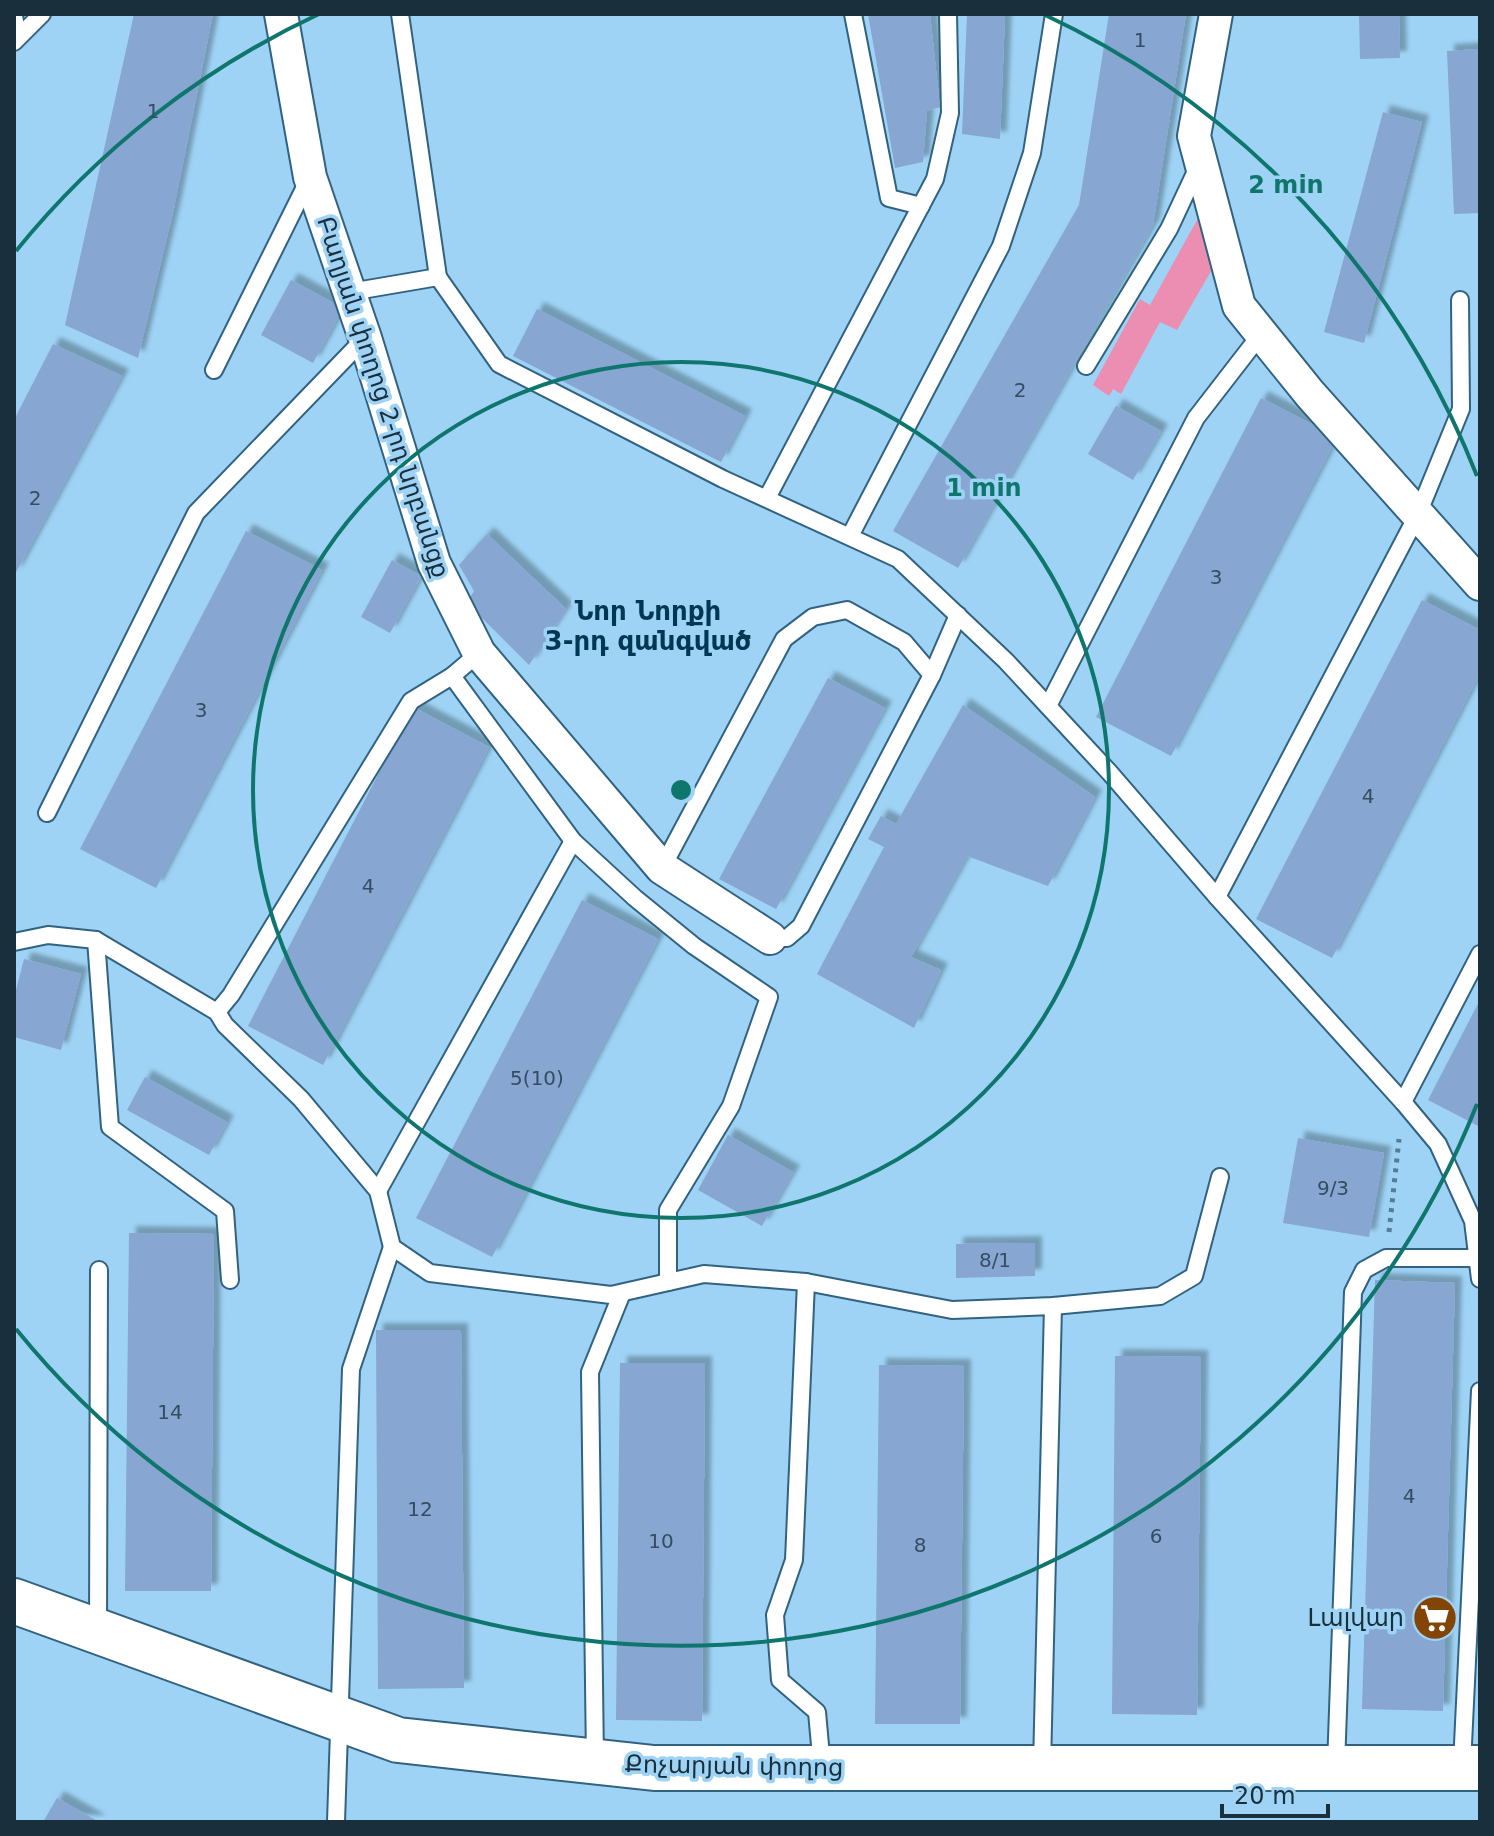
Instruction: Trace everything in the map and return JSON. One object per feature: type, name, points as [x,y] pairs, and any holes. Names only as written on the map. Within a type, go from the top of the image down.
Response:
[{"type":"street","name":"Բաղյան փողոց 2-րդ նրբանցք","points":[[281,14],[310,177],[365,338],[434,563],[479,653],[662,868],[770,938]]},
{"type":"street","points":[[1216,14],[1194,136],[1239,306],[1310,394],[1480,584]]},
{"type":"street","name":"Քոչարյան փողոց","points":[[14,1601],[398,1740],[654,1768],[1471,1768]]},
{"type":"lane","points":[[16,39],[42,14]]},
{"type":"lane","points":[[400,14],[438,277],[499,364],[723,479],[898,559],[1006,661],[1048,706],[1438,1144],[1473,1221],[1480,1279]]},
{"type":"lane","points":[[853,14],[889,198],[921,206]]},
{"type":"lane","points":[[767,498],[935,179],[950,113],[948,14]]},
{"type":"lane","points":[[850,536],[1001,246],[1032,153],[1054,14]]},
{"type":"lane","points":[[14,16],[16,39]]},
{"type":"lane","points":[[1086,366],[1169,229],[1201,162]]},
{"type":"lane","points":[[214,370],[310,177]]},
{"type":"lane","points":[[350,292],[438,277]]},
{"type":"lane","points":[[1217,897],[1418,514],[1461,409],[1460,300]]},
{"type":"lane","points":[[1048,706],[1196,418],[1261,334]]},
{"type":"lane","points":[[47,813],[196,513],[365,338]]},
{"type":"lane","points":[[662,868],[784,639],[813,617],[847,610],[904,642],[932,675]]},
{"type":"lane","points":[[770,938],[787,938],[801,926],[932,675],[958,615]]},
{"type":"lane","points":[[217,1012],[231,995],[411,701],[452,676],[479,653]]},
{"type":"lane","points":[[452,676],[573,841],[635,898],[694,946],[769,997],[731,1106],[668,1210],[668,1282]]},
{"type":"lane","points":[[378,1191],[573,841]]},
{"type":"lane","points":[[14,942],[48,935],[96,940],[217,1012],[225,1025],[301,1099],[378,1191],[392,1247],[351,1369],[336,1822]]},
{"type":"lane","points":[[96,940],[110,1127],[225,1211],[230,1280]]},
{"type":"lane","points":[[1403,1102],[1480,954]]},
{"type":"lane","points":[[392,1247],[430,1273],[611,1295],[704,1274],[806,1282],[952,1310],[1053,1306],[1160,1296],[1194,1276],[1220,1177]]},
{"type":"lane","points":[[1336,1768],[1353,1292],[1364,1270],[1386,1258],[1478,1258]]},
{"type":"lane","points":[[98,1632],[99,1270]]},
{"type":"lane","points":[[806,1282],[794,1560],[775,1615],[780,1680],[817,1712],[823,1768]]},
{"type":"lane","points":[[595,1762],[590,1372],[622,1293]]},
{"type":"lane","points":[[1042,1768],[1053,1306]]},
{"type":"lane","points":[[1471,1768],[1480,1391]]},
{"type":"path","points":[[1386,1258],[1403,1102]]},
{"type":"shaded area","points":[[1202,211],[1214,266],[1177,330],[1160,322],[1121,394],[1113,389],[1109,396],[1093,385],[1140,299],[1150,305]]},
{"type":"building","points":[[134,14],[213,14],[174,208],[138,358],[65,325]]},
{"type":"building","points":[[868,14],[930,14],[940,107],[927,111],[923,162],[895,168]]},
{"type":"building","points":[[967,14],[1005,14],[1000,139],[962,134]]},
{"type":"building","points":[[1109,14],[1186,14],[1153,225],[958,568],[893,531],[1079,205]]},
{"type":"building","points":[[1359,14],[1399,14],[1400,58],[1360,59]]},
{"type":"building","points":[[1480,49],[1480,213],[1454,214],[1447,51]]},
{"type":"building","points":[[1383,112],[1422,122],[1364,343],[1324,332]]},
{"type":"building","points":[[291,280],[343,308],[313,363],[261,335]]},
{"type":"building","points":[[537,309],[745,416],[721,462],[513,356]]},
{"type":"building","points":[[53,344],[122,376],[14,576],[14,420]]},
{"type":"building","points":[[1261,398],[1337,437],[1171,756],[1096,717]]},
{"type":"building","points":[[1116,406],[1161,431],[1133,480],[1088,454]]},
{"type":"building","points":[[246,531],[322,570],[156,888],[80,849]]},
{"type":"building","points":[[487,534],[566,609],[529,665],[467,603],[474,591],[459,565]]},
{"type":"building","points":[[392,560],[421,576],[390,633],[361,617]]},
{"type":"building","points":[[1422,600],[1480,630],[1480,673],[1332,958],[1256,919]]},
{"type":"building","points":[[828,678],[885,708],[776,909],[719,879]]},
{"type":"building","points":[[963,705],[1095,797],[1048,886],[967,856],[911,957],[941,970],[914,1028],[817,974],[884,847],[868,839],[881,816],[896,824]]},
{"type":"building","points":[[413,707],[489,747],[323,1065],[248,1026]]},
{"type":"building","points":[[582,900],[658,939],[492,1257],[416,1218]]},
{"type":"building","points":[[24,959],[81,974],[61,1050],[14,1037],[14,998]]},
{"type":"building","points":[[1480,1000],[1480,1127],[1428,1100]]},
{"type":"building","points":[[145,1077],[227,1122],[209,1155],[127,1110]]},
{"type":"building","points":[[728,1135],[793,1172],[762,1226],[698,1190]]},
{"type":"building","points":[[1298,1138],[1384,1153],[1369,1237],[1283,1223]]},
{"type":"building","points":[[129,1233],[214,1234],[211,1591],[125,1591]]},
{"type":"building","points":[[1035,1243],[1035,1276],[956,1278],[956,1244]]},
{"type":"building","points":[[1375,1280],[1455,1283],[1443,1711],[1362,1709]]},
{"type":"building","points":[[376,1330],[461,1330],[464,1688],[378,1689]]},
{"type":"building","points":[[1115,1356],[1201,1357],[1197,1715],[1112,1714]]},
{"type":"building","points":[[620,1363],[705,1363],[702,1721],[616,1720]]},
{"type":"building","points":[[879,1365],[964,1366],[960,1724],[875,1724]]},
{"type":"building","points":[[57,1798],[99,1822],[43,1822]]},
{"type":"place","name":"Լալվար","points":[[1435,1618]]},
{"type":"district","name":"Նոր Նորքի 3-րդ զանգված","points":[[648,626]]}]
